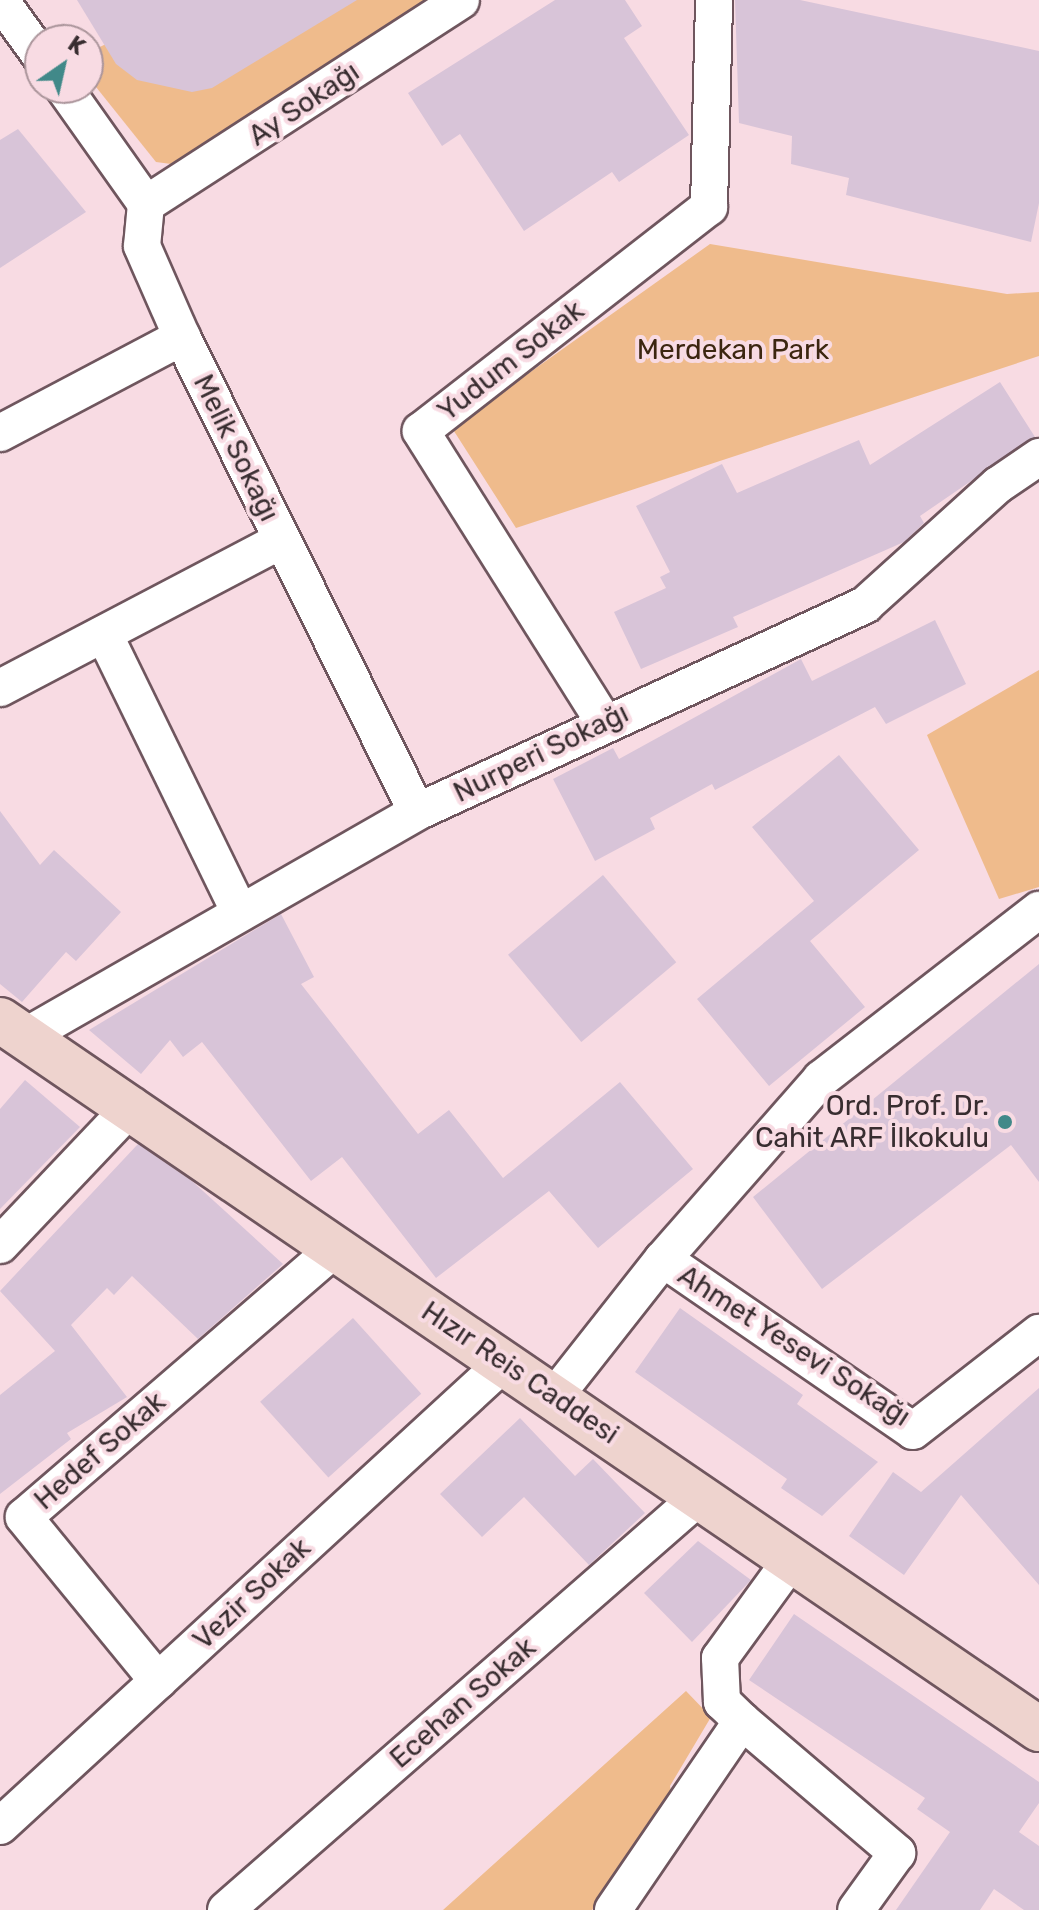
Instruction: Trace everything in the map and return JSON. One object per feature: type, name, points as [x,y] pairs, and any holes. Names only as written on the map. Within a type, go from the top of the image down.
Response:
[{"type":"street","points":[[0,0],[24,33]]},
{"type":"street","name":"Ay Sokağı","points":[[146,204],[461,0]]},
{"type":"street","name":"Yudum Sokak","points":[[604,722],[421,431],[709,207],[714,0]]},
{"type":"street","points":[[75,104],[146,204]]},
{"type":"street","name":"Melik Sokağı","points":[[146,204],[142,246],[182,337],[417,812]]},
{"type":"street","points":[[0,433],[182,337]]},
{"type":"street","name":"Nurperi Sokağı","points":[[14,1028],[417,812],[604,722],[865,605],[998,485],[1039,457]]},
{"type":"street","points":[[0,688],[282,540]]},
{"type":"street","points":[[104,634],[238,909]]},
{"type":"street","points":[[555,1396],[663,1259],[821,1079],[1039,910]]},
{"type":"street","name":"Hızır Reis Caddesi","points":[[14,1028],[1039,1729]]},
{"type":"street","points":[[0,1245],[132,1106]]},
{"type":"street","name":"Hedef Sokak","points":[[158,1681],[12,1527],[337,1247]]},
{"type":"street","name":"Ahmet Yesevi Sokağı","points":[[663,1259],[913,1431],[1039,1333]]},
{"type":"street","name":"Vezir Sokak","points":[[0,1826],[505,1362]]},
{"type":"street","name":"Ecehan Sokak","points":[[226,1910],[700,1496]]},
{"type":"street","points":[[792,1559],[720,1658],[722,1702],[897,1853],[856,1910]]},
{"type":"street","points":[[613,1910],[742,1721]]},
{"type":"green space","points":[[193,0],[431,0],[179,165],[156,162],[104,97],[104,45]]},
{"type":"green space","name":"Merdekan Park","points":[[710,244],[1007,294],[1039,292],[1039,356],[516,528],[452,428]]},
{"type":"green space","points":[[1039,670],[1039,887],[999,899],[927,735]]},
{"type":"green space","points":[[686,1691],[711,1717],[670,1786],[672,1798],[592,1910],[443,1910]]},
{"type":"building","points":[[77,0],[357,0],[212,88],[192,92],[137,80],[116,64],[104,44],[104,24],[92,24]]},
{"type":"building","points":[[555,0],[625,0],[642,26],[624,38],[689,135],[619,182],[612,172],[524,231],[460,134],[442,146],[408,93]]},
{"type":"building","points":[[735,0],[800,0],[1039,51],[1039,203],[1031,242],[846,195],[849,178],[791,164],[792,136],[739,123]]},
{"type":"building","points":[[18,129],[86,212],[0,268],[0,140]]},
{"type":"building","points":[[1000,382],[1035,437],[920,516],[924,523],[904,542],[733,617],[738,627],[641,669],[614,612],[666,588],[660,577],[670,572],[636,506],[722,464],[737,493],[859,440],[870,465]]},
{"type":"building","points":[[935,620],[966,684],[886,724],[875,707],[715,790],[712,784],[650,818],[655,829],[595,861],[553,779],[613,748],[619,759],[801,659],[812,681]]},
{"type":"building","points":[[839,755],[919,850],[810,941],[865,1007],[769,1086],[697,999],[814,901],[752,827]]},
{"type":"building","points":[[0,811],[40,865],[54,850],[121,912],[76,961],[66,952],[22,1002],[0,984]]},
{"type":"building","points":[[603,875],[676,962],[581,1042],[508,955]]},
{"type":"building","points":[[281,914],[314,977],[301,984],[418,1134],[449,1110],[503,1178],[620,1082],[693,1169],[598,1248],[549,1191],[436,1278],[342,1157],[311,1181],[202,1042],[183,1057],[170,1040],[141,1074],[89,1030]]},
{"type":"building","points":[[1039,964],[1039,1182],[1011,1145],[822,1289],[753,1197]]},
{"type":"building","points":[[25,1080],[80,1127],[0,1209],[0,1109]]},
{"type":"building","points":[[138,1144],[192,1181],[283,1264],[198,1339],[132,1276],[114,1295],[107,1288],[71,1325],[127,1397],[67,1433],[71,1439],[0,1494],[0,1395],[55,1351],[0,1291]]},
{"type":"building","points":[[680,1308],[803,1395],[797,1404],[878,1462],[822,1516],[781,1488],[787,1479],[635,1372]]},
{"type":"building","points":[[353,1318],[421,1394],[328,1477],[260,1402]]},
{"type":"building","points":[[1039,1388],[1039,1585],[961,1495],[904,1575],[849,1536],[893,1472],[921,1492]]},
{"type":"building","points":[[520,1418],[575,1476],[593,1459],[645,1513],[589,1565],[524,1497],[482,1537],[440,1494]]},
{"type":"building","points":[[698,1541],[751,1580],[692,1642],[644,1593]]},
{"type":"building","points":[[794,1614],[1039,1782],[1039,1803],[1019,1832],[1039,1846],[1039,1910],[1024,1910],[994,1889],[980,1910],[896,1910],[950,1832],[917,1809],[925,1798],[749,1680]]},
{"type":"place","name":"Ord. Prof. Dr. Cahit ARF İlkokulu","points":[[1005,1122]]}]
